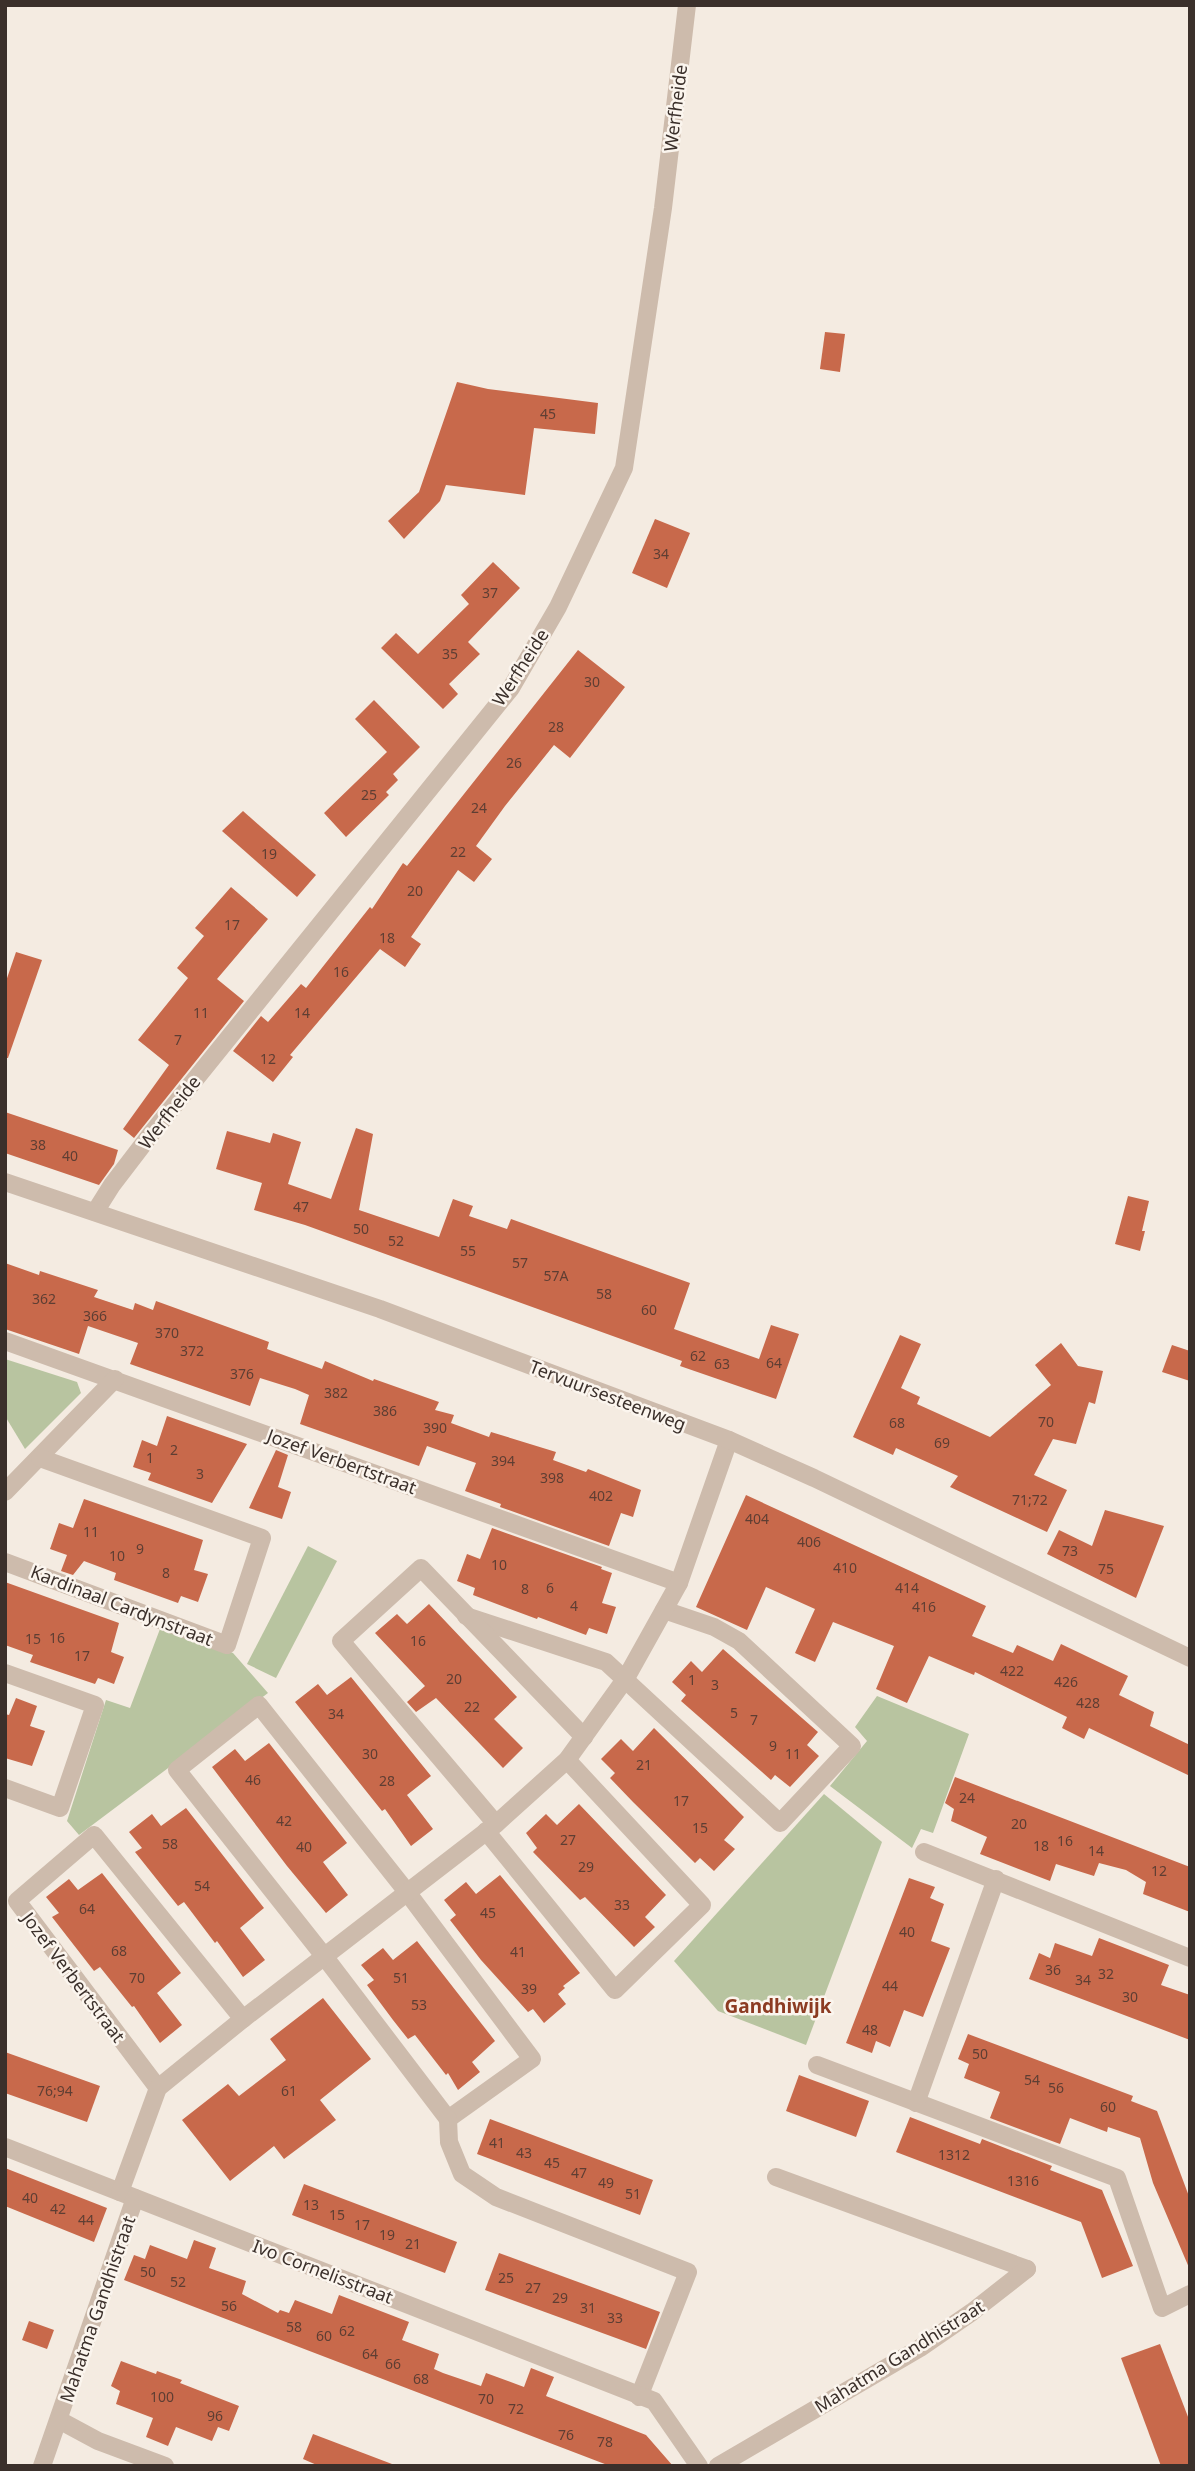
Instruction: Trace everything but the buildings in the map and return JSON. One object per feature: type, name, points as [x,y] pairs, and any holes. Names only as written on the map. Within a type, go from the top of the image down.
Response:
[{"type":"street","name":"Werfheide","points":[[95,1212],[151,1134],[511,688],[558,607],[624,468],[663,208],[687,5]]},
{"type":"street","name":"Tervuursesteenweg","points":[[5,1182],[380,1309],[729,1440],[1190,1658]]},
{"type":"street","name":"Jozef Verbertstraat","points":[[5,1341],[678,1583]]},
{"type":"street","points":[[5,1492],[115,1379]]},
{"type":"street","points":[[128,2195],[159,2088],[243,2019],[491,1828],[566,1760],[626,1678],[678,1583],[729,1440]]},
{"type":"street","name":"Kardinaal Cardynstraat","points":[[5,1562],[228,1645],[262,1538],[40,1458]]},
{"type":"street","points":[[566,1760],[702,1905],[615,1990],[491,1828],[341,1641],[421,1568],[584,1737]]},
{"type":"street","points":[[466,1616],[606,1662],[780,1823],[852,1746],[739,1641],[714,1628],[664,1609]]},
{"type":"street","points":[[5,1673],[94,1705],[60,1808],[5,1788]]},
{"type":"street","points":[[448,2119],[532,2059],[407,1892],[260,1705],[177,1770],[448,2119],[449,2142],[462,2174],[496,2197],[688,2272],[639,2397]]},
{"type":"street","name":"Jozef Verbertstraat","points":[[159,2088],[17,1901],[94,1835],[243,2019]]},
{"type":"street","points":[[924,1852],[1190,1958]]},
{"type":"street","points":[[916,2103],[996,1879]]},
{"type":"street","points":[[817,2065],[1117,2178],[1162,2308],[1190,2294]]},
{"type":"street","name":"Ivo Cornelisstraat","points":[[5,2147],[654,2401],[699,2466]]},
{"type":"street","name":"Mahatma Gandhistraat","points":[[718,2466],[920,2348],[1027,2269],[776,2177]]},
{"type":"street","name":"Mahatma Gandhistraat","points":[[42,2466],[59,2420],[128,2195]]},
{"type":"street","name":"Mahatma Gandhistraat","points":[[59,2420],[98,2441],[165,2466]]},
{"type":"green space","points":[[5,1359],[77,1382],[81,1393],[25,1449],[5,1416]]},
{"type":"green space","points":[[308,1546],[337,1561],[276,1678],[247,1664]]},
{"type":"green space","points":[[160,1629],[233,1653],[268,1693],[79,1835],[67,1821],[106,1700],[130,1708]]},
{"type":"green space","points":[[877,1696],[969,1734],[933,1833],[921,1829],[912,1848],[830,1786],[867,1741],[855,1727]]},
{"type":"green space","points":[[824,1794],[882,1842],[806,2045],[718,2011],[674,1961]]},
{"type":"district","name":"Gandhiwijk","points":[[778,2006]]}]
